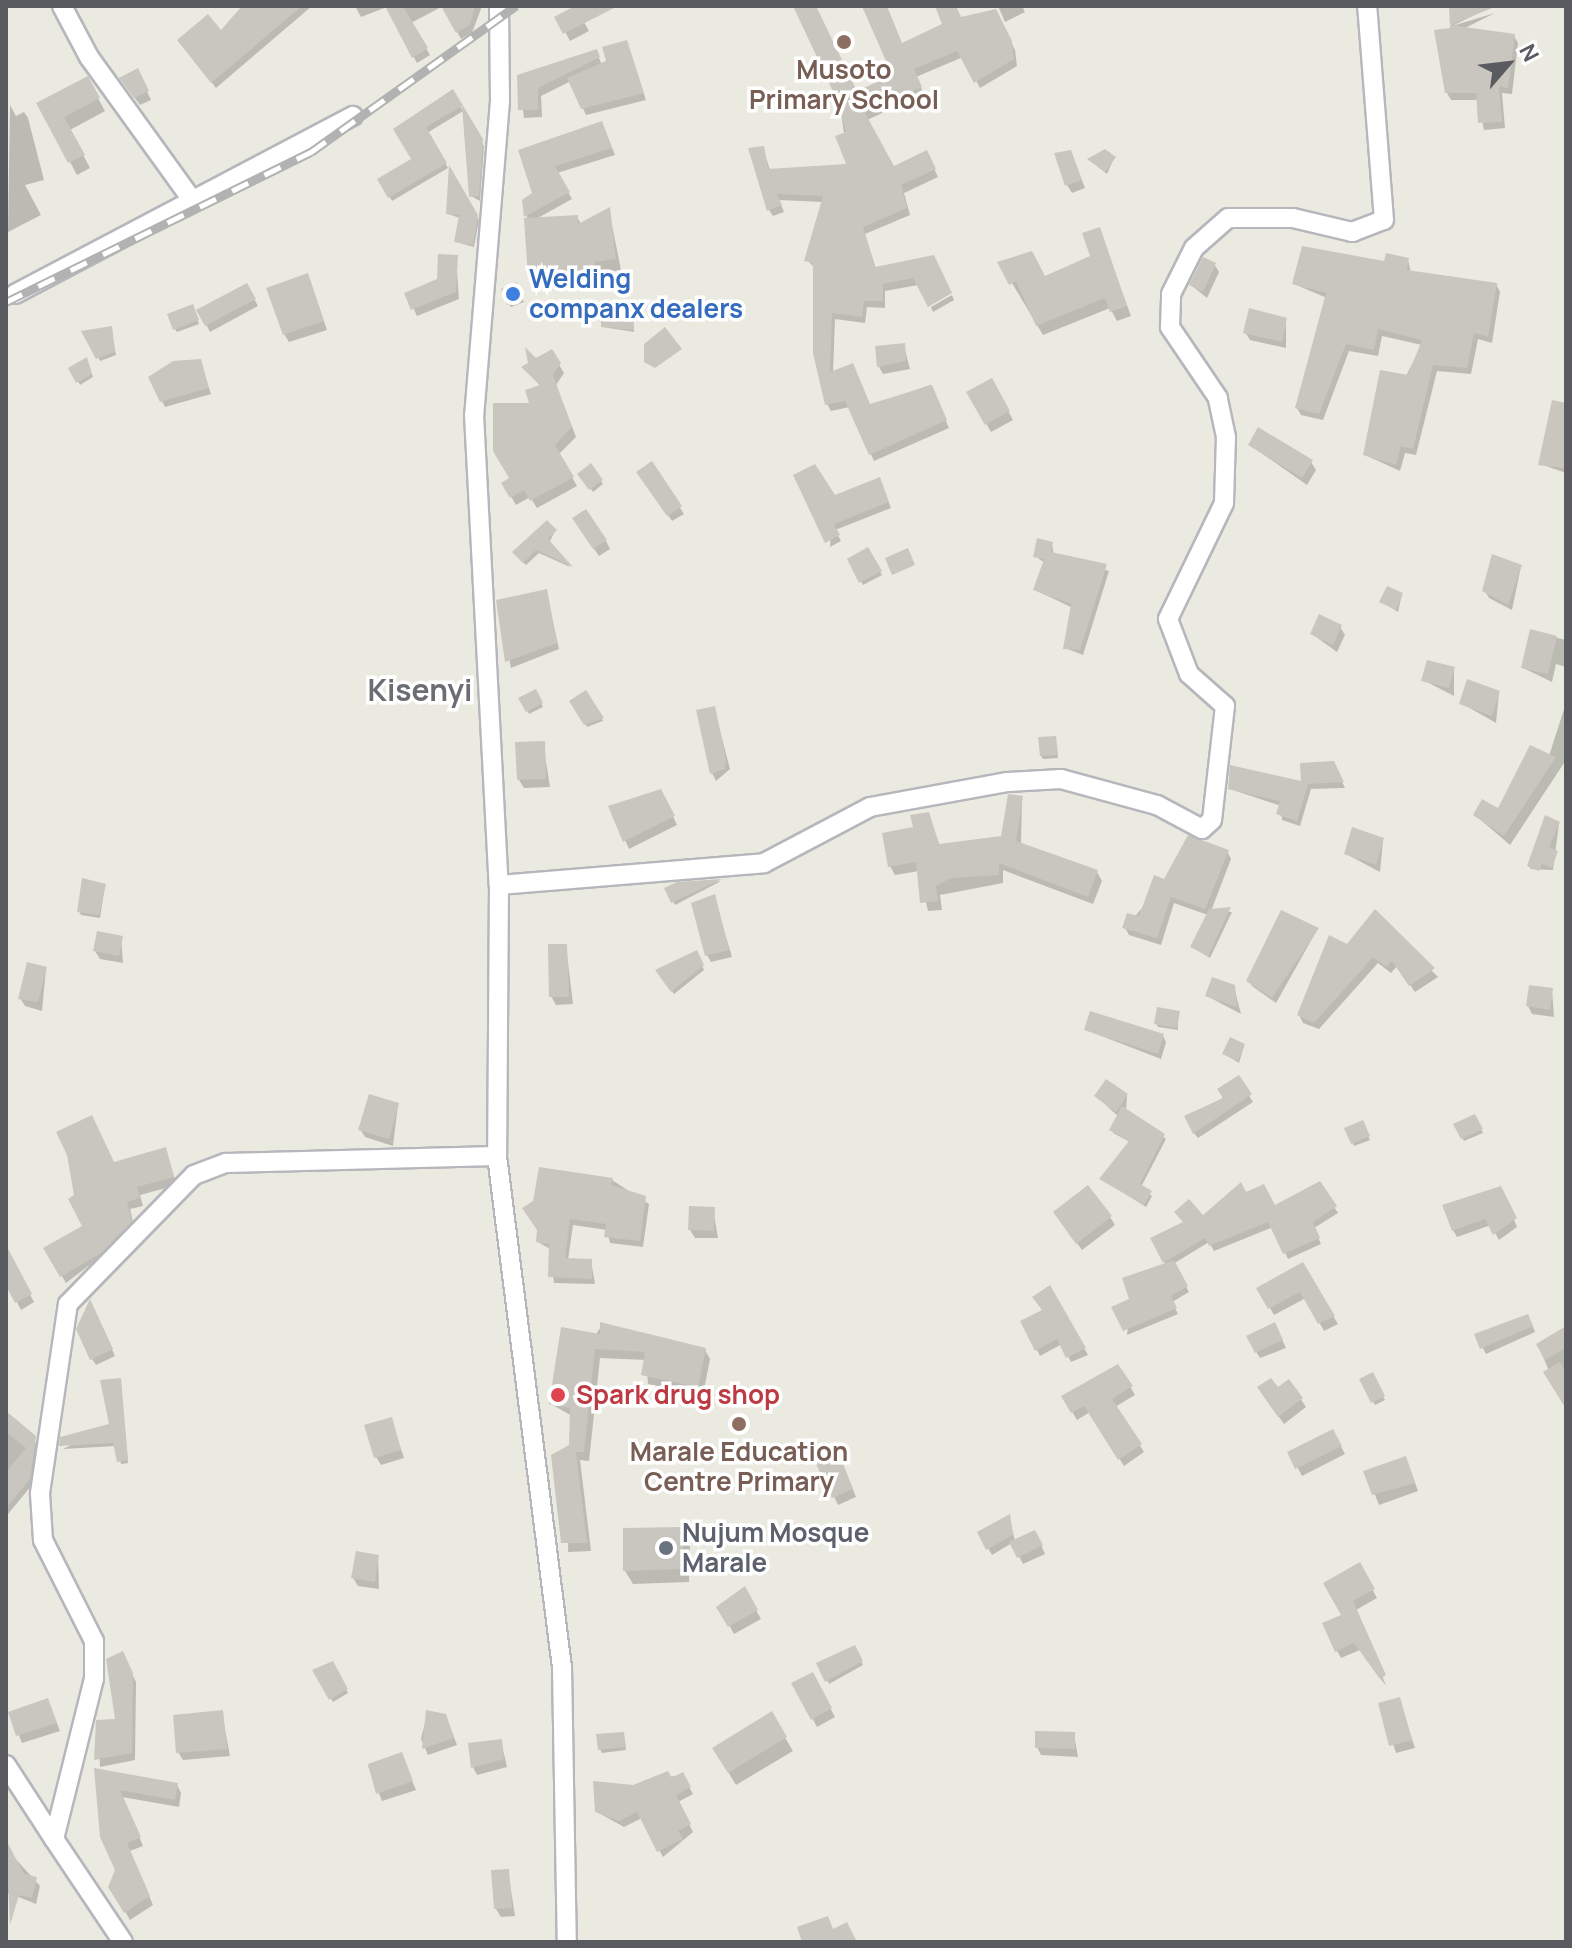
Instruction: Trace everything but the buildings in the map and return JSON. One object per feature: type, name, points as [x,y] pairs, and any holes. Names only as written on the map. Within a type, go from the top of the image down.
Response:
[{"type":"street","points":[[62,6],[89,57],[193,201]]},
{"type":"street","points":[[499,6],[500,101],[474,415],[499,885],[497,1156],[562,1668],[567,1942]]},
{"type":"street","points":[[499,885],[764,863],[870,807],[1008,782],[1061,779],[1157,805],[1202,829],[1212,820],[1225,706],[1189,674],[1168,619],[1224,503],[1226,437],[1218,398],[1170,327],[1171,294],[1194,248],[1228,218],[1293,218],[1352,232],[1384,220],[1367,6]]},
{"type":"street","points":[[15,294],[353,116]]},
{"type":"street","points":[[54,1839],[94,1679],[94,1641],[43,1540],[40,1493],[68,1304],[194,1175],[226,1163],[497,1156]]},
{"type":"street","points":[[6,1765],[123,1942]]},
{"type":"railway","points":[[6,302],[311,152],[516,6]]},
{"type":"place","name":"Musoto Primary School","points":[[844,42]]},
{"type":"place","name":"Welding companx dealers","points":[[513,294]]},
{"type":"place","name":"Spark drug shop","points":[[558,1395]]},
{"type":"place","name":"Marale Education Centre Primary","points":[[739,1424]]},
{"type":"place","name":"Nujum Mosque Marale","points":[[666,1548]]},
{"type":"district","name":"Kisenyi","points":[[420,690]]}]
